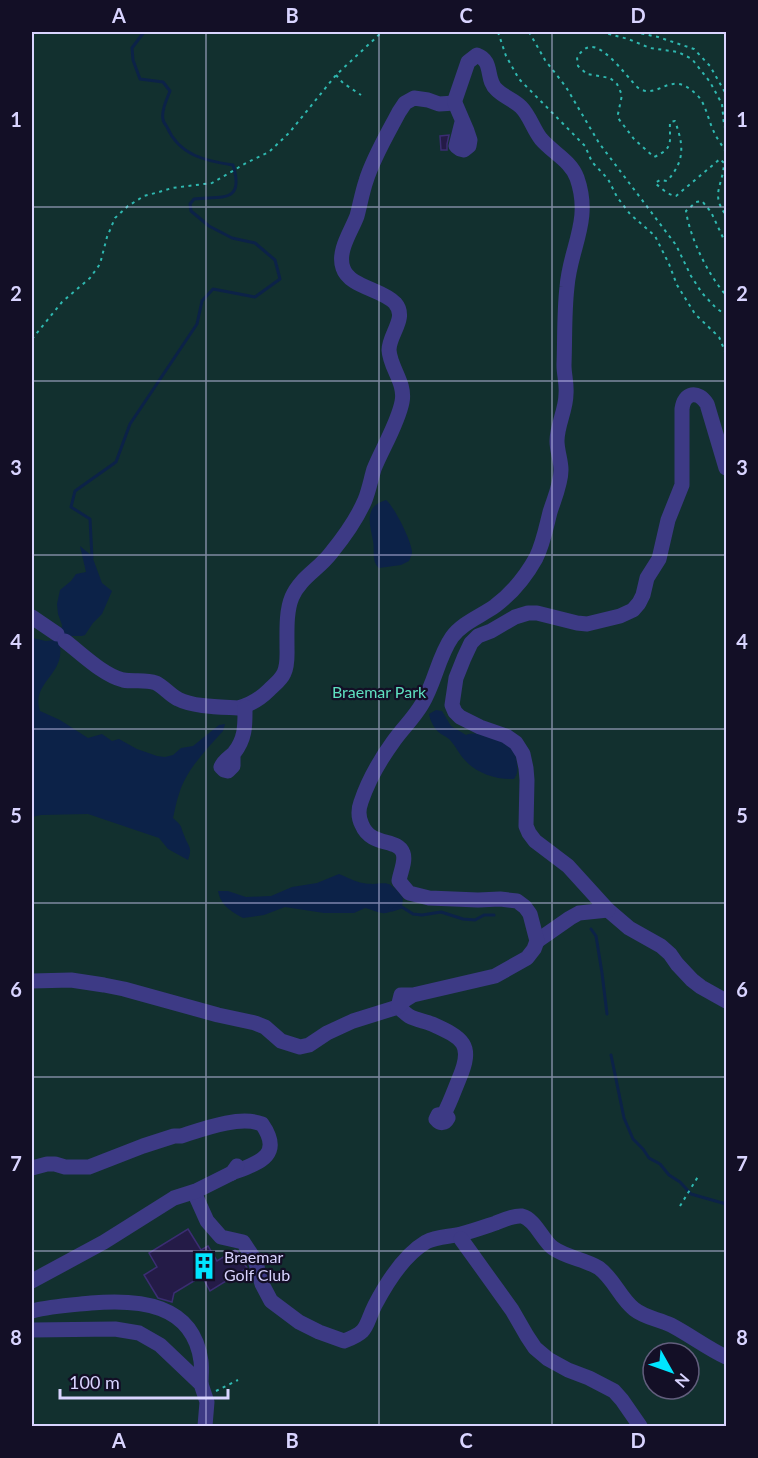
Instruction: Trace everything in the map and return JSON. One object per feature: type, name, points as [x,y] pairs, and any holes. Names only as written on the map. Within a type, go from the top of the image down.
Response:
[{"type":"lane","points":[[399,1007],[401,995],[414,995],[495,976],[527,958],[537,941],[530,914],[517,901],[429,898],[409,893],[399,881],[404,856],[402,849],[398,845],[370,837],[358,817],[361,801],[378,764],[422,705],[452,638],[458,631],[506,597],[526,574],[543,540],[561,472],[557,441],[566,404],[564,366],[567,287],[571,261],[580,235],[582,216],[582,199],[578,180],[570,166],[541,139],[527,114],[519,105],[504,96],[491,84],[488,65],[481,56],[477,55],[468,62],[455,103],[462,122]]},
{"type":"lane","points":[[32,617],[112,676],[124,680],[154,682],[182,701],[213,706],[245,707],[264,695],[277,682],[285,672],[292,596],[298,585],[330,555],[355,520],[403,399],[389,347],[398,325],[399,310],[390,299],[355,282],[348,276],[344,270],[342,254],[366,182],[392,125],[405,103],[414,98],[439,104],[455,103]]},
{"type":"lane","points":[[726,468],[707,404],[698,395],[690,395],[682,404],[682,485],[668,520],[659,559],[647,578],[639,603],[633,610],[620,616],[587,624],[528,613],[478,636],[471,643],[456,678],[452,705],[455,712],[468,722],[506,736],[516,743],[523,754],[527,780],[526,826],[529,833],[546,850],[568,866],[608,910],[629,928],[661,946],[692,980],[726,1001]]},
{"type":"lane","points":[[233,754],[244,734],[245,707]]},
{"type":"lane","points":[[537,941],[579,913],[608,910]]},
{"type":"lane","points":[[32,981],[71,980],[104,985],[255,1023],[265,1027],[281,1041],[300,1047],[319,1040],[337,1028],[399,1007]]},
{"type":"lane","points":[[399,1007],[410,1017],[452,1032],[467,1051],[461,1075],[444,1114]]},
{"type":"lane","points":[[32,1168],[47,1164],[89,1167],[174,1136],[227,1124],[254,1121],[262,1124],[271,1142],[271,1149],[260,1162],[249,1167],[242,1163],[232,1173],[194,1192],[174,1198],[104,1242],[32,1281]]},
{"type":"lane","points":[[194,1192],[207,1221],[221,1237],[243,1242],[255,1260],[262,1284],[271,1301],[299,1322],[344,1341],[358,1336],[366,1327],[374,1306],[398,1268],[410,1254],[426,1242],[522,1216],[530,1221],[554,1249],[591,1263],[602,1270],[625,1301],[642,1315],[654,1317],[671,1325],[726,1357]]},
{"type":"lane","points":[[461,1239],[512,1310],[535,1348],[548,1359],[568,1370],[614,1391],[640,1426]]},
{"type":"lane","points":[[32,1311],[53,1306],[117,1301],[149,1305],[170,1312],[183,1322],[194,1338],[201,1360],[201,1384],[207,1402],[205,1426]]},
{"type":"lane","points":[[32,1330],[103,1329],[139,1333],[160,1345],[201,1384]]},
{"type":"path","points":[[32,339],[62,302],[90,278],[100,264],[115,218],[128,206],[144,196],[172,188],[212,183],[269,152],[289,134],[336,75],[382,32]]},
{"type":"path","points":[[498,32],[506,56],[519,79],[585,146],[592,162],[608,179],[617,197],[634,218],[655,236],[677,285],[694,314],[719,337],[726,354]]},
{"type":"path","points":[[529,32],[545,60],[566,87],[599,143],[676,245],[702,293],[726,315]]},
{"type":"path","points":[[601,32],[650,48],[678,52],[692,58],[710,82],[722,104],[726,130]]},
{"type":"path","points":[[634,32],[694,49],[710,66],[726,94]]},
{"type":"path","points":[[726,152],[714,133],[698,96],[685,86],[675,83],[648,91],[639,88],[597,48],[589,47],[577,57],[578,66],[587,74],[610,78],[617,84],[622,95],[618,118],[634,139],[654,157],[668,149],[671,142],[670,122],[675,121],[682,146],[681,157],[674,173],[667,181],[660,180],[655,183],[663,190],[676,196],[720,159],[724,163],[718,195],[719,205],[726,214]]},
{"type":"path","points":[[336,75],[361,95]]},
{"type":"path","points":[[726,244],[711,212],[702,201],[696,202],[686,211],[692,236],[698,249],[718,286],[726,295]]},
{"type":"path","points":[[680,1206],[699,1175]]},
{"type":"green space","name":"Braemar Park","points":[[32,32],[726,32],[726,1426],[32,1426]]},
{"type":"water","points":[[386,500],[402,524],[412,553],[409,561],[401,565],[379,568],[374,559],[370,517],[374,507]]},
{"type":"water","points":[[80,546],[92,556],[102,583],[112,591],[102,614],[85,635],[65,636],[59,642],[58,662],[40,692],[38,701],[40,711],[60,720],[88,738],[102,734],[112,741],[119,739],[137,749],[165,757],[173,755],[181,748],[193,746],[219,725],[225,724],[223,731],[192,769],[182,785],[177,800],[173,818],[181,826],[189,847],[188,860],[168,849],[159,838],[88,814],[32,817],[32,638],[55,640],[61,633],[62,625],[57,604],[60,590],[76,574],[86,572]]},
{"type":"water","points":[[436,710],[442,711],[451,726],[466,735],[483,735],[509,746],[515,753],[516,759],[517,774],[514,779],[500,778],[473,768],[451,741],[433,725],[429,714]]},
{"type":"water","points":[[339,874],[370,884],[389,884],[403,898],[402,907],[384,913],[365,908],[354,913],[324,913],[285,907],[264,915],[243,918],[224,904],[218,891],[228,891],[246,897],[271,896],[292,887],[317,883]]},
{"type":"building","points":[[449,135],[447,150],[441,150],[440,136]]},
{"type":"building","name":"Braemar Golf Club","points":[[188,1229],[201,1250],[208,1246],[217,1261],[235,1250],[247,1268],[210,1291],[202,1276],[174,1293],[172,1302],[158,1298],[144,1275],[157,1267],[149,1253]]},
{"type":"waterway","points":[[92,558],[90,519],[71,507],[75,491],[116,462],[130,424],[197,324],[202,301],[213,289],[255,297],[280,279],[275,260],[255,243],[232,238],[209,226],[191,211],[190,204],[194,199],[221,197],[233,192],[236,186],[233,165],[194,155],[172,137],[163,116],[170,91],[163,82],[140,79],[133,60],[132,48],[144,32]]},
{"type":"waterway","points":[[390,908],[392,910],[402,907],[413,914],[422,915],[441,912],[475,920],[484,915],[494,915]]},
{"type":"waterway","points":[[591,929],[596,936],[607,1014]]},
{"type":"waterway","points":[[611,1055],[624,1118],[633,1139],[649,1158],[660,1164],[691,1194],[726,1204]]},
{"type":"place","name":"Braemar Golf Club","points":[[204,1266]]}]
